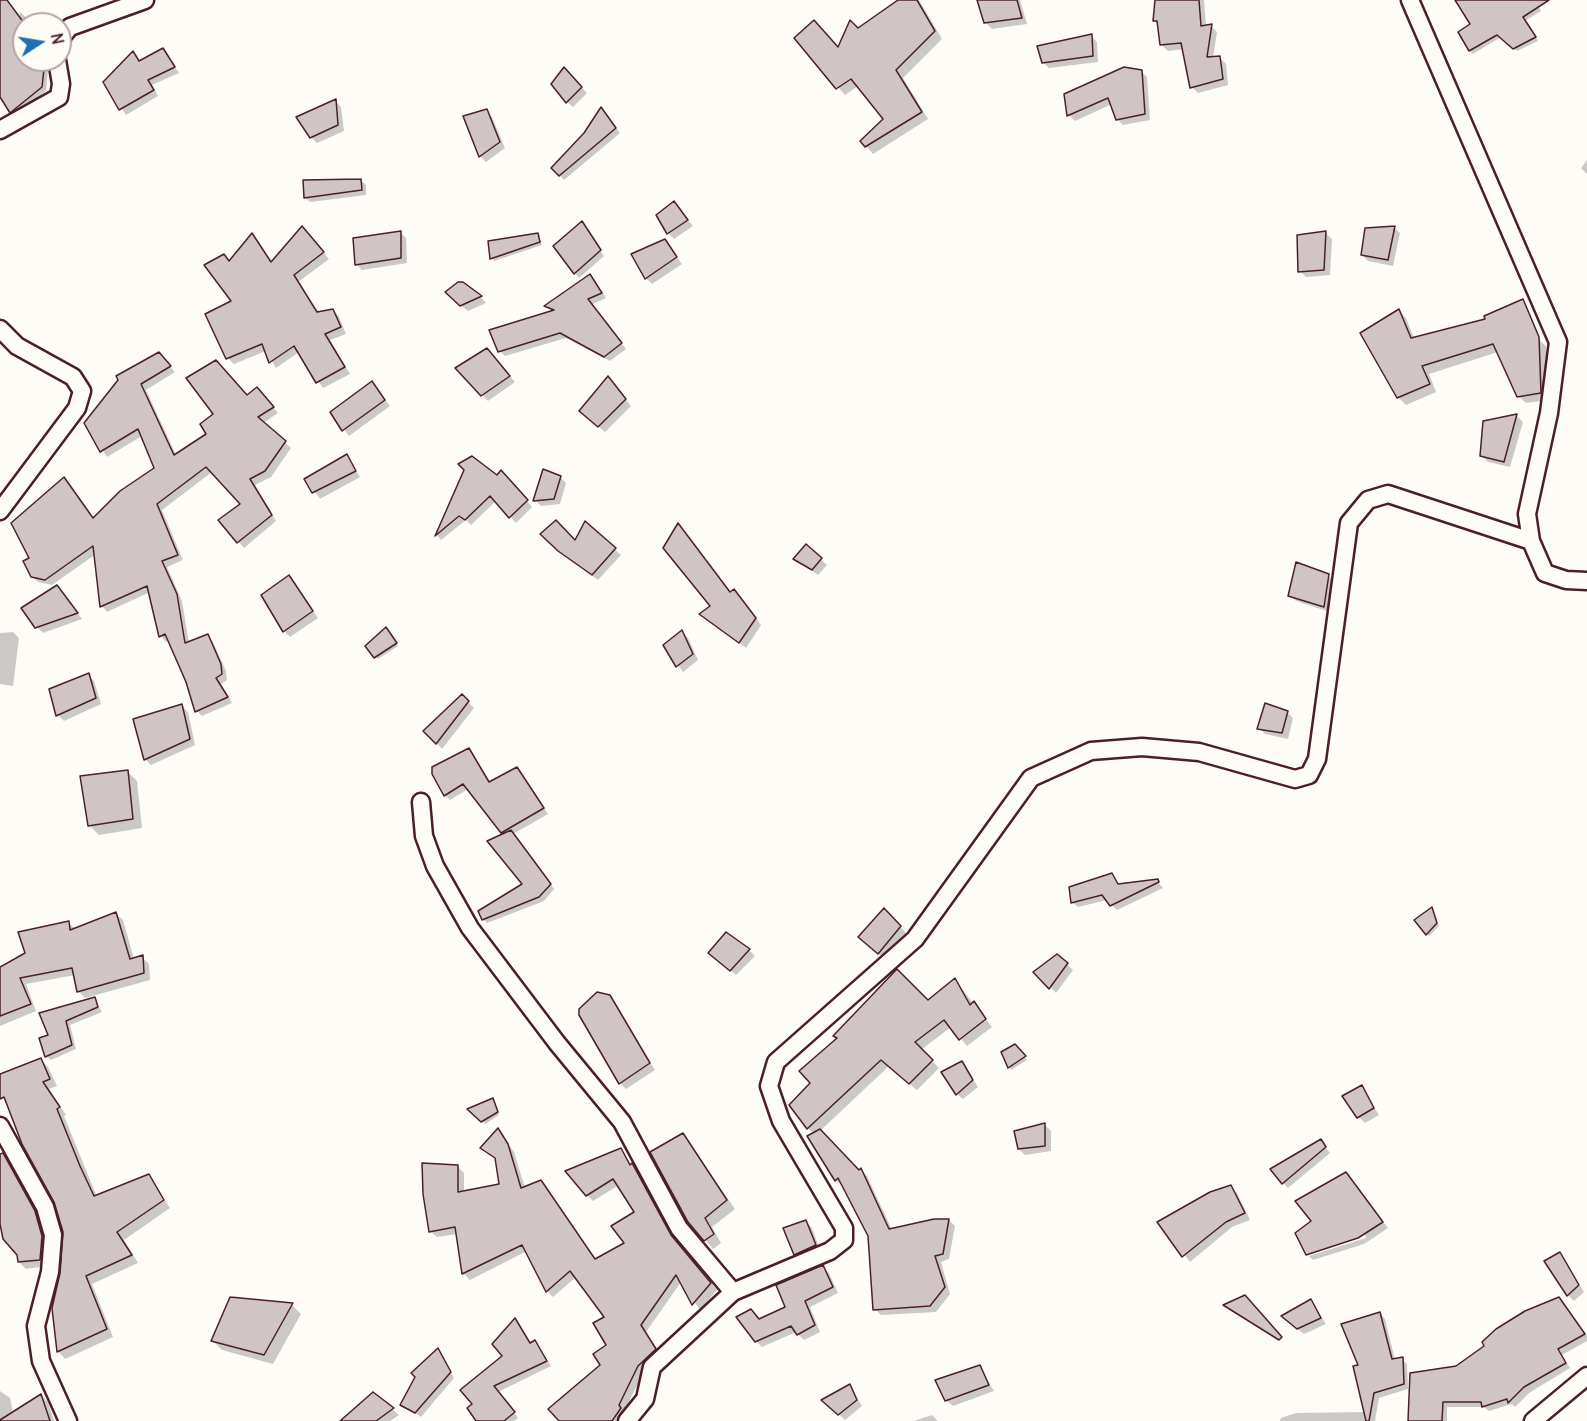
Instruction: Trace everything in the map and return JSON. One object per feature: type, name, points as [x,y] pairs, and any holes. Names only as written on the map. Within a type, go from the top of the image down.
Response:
[{"type":"street","points":[[72,26],[144,0]]},
{"type":"street","points":[[1410,0],[1558,342],[1549,413],[1527,514],[1531,541],[1545,573],[1566,580],[1587,581]]},
{"type":"street","points":[[0,130],[59,97],[61,84],[59,72]]},
{"type":"street","points":[[0,329],[17,346],[73,377],[82,391],[77,408],[0,511]]},
{"type":"street","points":[[627,1421],[645,1399],[652,1367],[733,1292],[830,1251],[844,1240],[844,1228],[781,1121],[769,1086],[776,1062],[915,939],[1031,778],[1091,751],[1142,747],[1199,752],[1295,779],[1309,775],[1317,759],[1349,523],[1368,500],[1388,494],[1531,541]]},
{"type":"street","points":[[421,802],[424,836],[435,866],[470,928],[557,1043],[622,1122],[679,1228],[733,1292]]},
{"type":"street","points":[[0,1126],[45,1208],[54,1234],[50,1272],[36,1326],[41,1361],[68,1421]]},
{"type":"street","points":[[1533,1421],[1587,1376]]},
{"type":"building","points":[[0,0],[7,0],[16,12],[12,12],[12,72],[44,72],[42,87],[10,113],[0,97]]},
{"type":"building","points":[[898,0],[917,0],[935,31],[896,70],[922,112],[865,147],[860,141],[883,119],[851,79],[836,89],[794,38],[814,20],[838,47],[850,20],[858,28]]},
{"type":"building","points":[[977,0],[1017,0],[1022,18],[984,23]]},
{"type":"building","points":[[1155,0],[1199,0],[1201,26],[1212,24],[1207,57],[1220,56],[1223,79],[1190,88],[1181,43],[1160,45],[1157,21],[1153,21]]},
{"type":"building","points":[[1455,0],[1549,0],[1523,17],[1536,37],[1513,49],[1497,35],[1469,51],[1458,32],[1470,24]]},
{"type":"building","points":[[1092,34],[1093,56],[1042,63],[1037,46]]},
{"type":"building","points":[[163,48],[175,67],[148,80],[154,90],[119,110],[103,82],[133,51],[139,61]]},
{"type":"building","points":[[564,67],[582,87],[566,103],[551,84]]},
{"type":"building","points":[[1124,67],[1142,70],[1145,114],[1116,120],[1108,98],[1067,116],[1064,94]]},
{"type":"building","points":[[336,99],[338,125],[310,138],[296,117]]},
{"type":"building","points":[[601,107],[616,128],[559,176],[551,168],[584,133]]},
{"type":"building","points":[[487,109],[500,142],[479,157],[463,116]]},
{"type":"building","points":[[361,179],[362,190],[304,198],[303,180]]},
{"type":"building","points":[[674,201],[688,220],[667,234],[656,215]]},
{"type":"building","points":[[582,221],[601,250],[574,274],[553,246]]},
{"type":"building","points":[[302,226],[324,252],[294,275],[317,312],[333,309],[341,327],[325,334],[345,367],[316,383],[294,346],[269,363],[262,344],[226,359],[205,314],[231,301],[204,265],[224,254],[229,261],[252,233],[271,262]]},
{"type":"building","points":[[1395,226],[1388,260],[1361,255],[1365,228]]},
{"type":"building","points":[[401,231],[401,258],[355,265],[353,238]]},
{"type":"building","points":[[1326,231],[1324,270],[1298,272],[1297,235]]},
{"type":"building","points":[[538,233],[540,242],[490,259],[488,241]]},
{"type":"building","points":[[665,239],[677,257],[645,279],[631,254]]},
{"type":"building","points":[[590,274],[602,293],[588,299],[622,343],[604,357],[560,333],[498,352],[489,330],[554,310],[544,306]]},
{"type":"building","points":[[458,282],[463,282],[482,296],[460,306],[445,292]]},
{"type":"building","points":[[1523,299],[1539,337],[1541,393],[1517,397],[1493,344],[1422,366],[1430,384],[1397,398],[1360,333],[1399,309],[1411,338],[1485,319],[1484,316]]},
{"type":"building","points":[[487,348],[510,376],[481,396],[455,368]]},
{"type":"building","points":[[159,352],[171,366],[141,384],[174,455],[206,434],[200,424],[213,414],[186,378],[216,360],[247,395],[257,387],[274,407],[258,417],[286,441],[265,471],[250,479],[272,515],[237,543],[218,520],[240,504],[206,467],[157,504],[178,555],[162,561],[177,594],[185,643],[208,634],[221,664],[222,674],[216,678],[228,697],[195,712],[186,682],[165,634],[159,637],[147,586],[100,607],[93,546],[45,580],[31,577],[23,561],[29,558],[11,523],[64,477],[93,518],[120,491],[154,468],[138,429],[100,452],[84,423],[118,380],[116,376]]},
{"type":"building","points":[[608,376],[626,399],[598,427],[579,411]]},
{"type":"building","points":[[372,381],[385,400],[342,431],[330,412]]},
{"type":"building","points":[[1517,414],[1504,462],[1480,456],[1483,421]]},
{"type":"building","points":[[347,454],[356,471],[312,493],[304,479]]},
{"type":"building","points":[[472,456],[497,475],[501,470],[528,500],[509,518],[490,496],[465,520],[459,516],[435,536],[464,470],[458,464]]},
{"type":"building","points":[[543,469],[561,476],[554,499],[533,501]]},
{"type":"building","points":[[556,520],[575,540],[585,521],[616,548],[592,575],[558,551],[540,534]]},
{"type":"building","points":[[678,523],[730,592],[734,589],[756,618],[739,643],[699,614],[710,606],[663,548]]},
{"type":"building","points":[[806,544],[822,558],[812,570],[793,559]]},
{"type":"building","points":[[1296,562],[1329,574],[1324,607],[1288,596]]},
{"type":"building","points":[[289,575],[313,611],[283,632],[261,595]]},
{"type":"building","points":[[57,585],[78,613],[35,628],[21,608]]},
{"type":"building","points":[[386,627],[397,643],[374,658],[365,646]]},
{"type":"building","points":[[682,630],[693,654],[676,667],[663,645]]},
{"type":"building","points":[[89,673],[96,698],[56,716],[49,689]]},
{"type":"building","points":[[462,694],[469,701],[436,744],[423,731]]},
{"type":"building","points":[[1265,703],[1288,711],[1282,733],[1257,729]]},
{"type":"building","points":[[182,704],[190,739],[144,760],[133,719]]},
{"type":"building","points":[[469,748],[489,782],[517,767],[544,808],[501,833],[463,784],[444,796],[432,774],[432,767]]},
{"type":"building","points":[[128,770],[133,819],[88,826],[80,776]]},
{"type":"building","points":[[511,830],[551,884],[539,897],[482,920],[478,911],[522,884],[487,841]]},
{"type":"building","points":[[1112,873],[1118,884],[1158,879],[1159,882],[1110,906],[1102,895],[1071,903],[1069,887]]},
{"type":"building","points":[[1432,907],[1437,923],[1426,935],[1414,920]]},
{"type":"building","points":[[884,908],[901,926],[878,954],[858,937]]},
{"type":"building","points":[[116,912],[130,959],[143,955],[144,973],[77,992],[72,968],[20,978],[31,1004],[0,1016],[0,967],[25,953],[18,932],[69,921],[70,930]]},
{"type":"building","points":[[726,932],[750,949],[730,971],[708,953]]},
{"type":"building","points":[[1057,954],[1068,963],[1049,989],[1033,972]]},
{"type":"building","points":[[897,969],[928,1000],[955,978],[970,1005],[974,1001],[986,1019],[959,1040],[944,1020],[915,1042],[933,1060],[909,1084],[881,1060],[807,1129],[789,1105],[810,1083],[799,1071],[837,1038],[833,1036]]},
{"type":"building","points":[[597,992],[610,995],[650,1063],[619,1084],[579,1015],[579,1009]]},
{"type":"building","points":[[95,997],[98,1007],[66,1021],[72,1045],[45,1057],[39,1038],[48,1035],[39,1013]]},
{"type":"building","points":[[1015,1044],[1026,1056],[1008,1068],[1001,1052]]},
{"type":"building","points":[[41,1058],[50,1079],[43,1082],[60,1107],[57,1109],[94,1196],[149,1174],[164,1200],[117,1232],[132,1255],[86,1276],[107,1329],[57,1352],[52,1308],[60,1273],[63,1232],[54,1202],[22,1144],[4,1097],[0,1099],[0,1074]]},
{"type":"building","points":[[962,1061],[973,1080],[956,1095],[941,1072]]},
{"type":"building","points":[[1362,1085],[1374,1108],[1357,1118],[1342,1096]]},
{"type":"building","points":[[493,1098],[498,1112],[481,1122],[467,1109]]},
{"type":"building","points":[[1045,1123],[1045,1146],[1018,1149],[1014,1131]]},
{"type":"building","points":[[498,1128],[508,1144],[521,1188],[541,1180],[595,1259],[624,1243],[611,1226],[634,1212],[613,1179],[586,1196],[565,1171],[621,1148],[630,1165],[632,1163],[671,1235],[711,1283],[692,1305],[676,1275],[641,1325],[656,1349],[638,1366],[619,1405],[621,1408],[612,1421],[559,1421],[548,1409],[600,1365],[593,1354],[606,1345],[593,1323],[604,1317],[570,1271],[546,1292],[522,1245],[462,1274],[455,1227],[429,1232],[423,1194],[422,1163],[458,1165],[458,1192],[499,1184],[495,1158],[480,1148]]},
{"type":"building","points":[[820,1129],[859,1170],[861,1168],[889,1229],[934,1219],[949,1219],[943,1254],[935,1256],[945,1287],[930,1306],[873,1310],[868,1236],[838,1178],[835,1181],[807,1136]]},
{"type":"building","points":[[683,1133],[727,1200],[705,1218],[714,1234],[704,1241],[688,1222],[650,1152]]},
{"type":"building","points":[[1321,1139],[1326,1147],[1282,1184],[1270,1169]]},
{"type":"building","points":[[3,1153],[35,1211],[42,1236],[40,1260],[18,1262],[17,1255],[3,1239],[0,1224],[0,1154]]},
{"type":"building","points":[[1346,1172],[1383,1222],[1358,1238],[1306,1255],[1295,1233],[1311,1221],[1295,1201]]},
{"type":"building","points":[[1231,1185],[1245,1213],[1226,1222],[1182,1257],[1157,1222],[1210,1192]]},
{"type":"building","points":[[806,1220],[816,1245],[794,1255],[783,1228]]},
{"type":"building","points":[[1560,1252],[1579,1285],[1567,1296],[1544,1261]]},
{"type":"building","points":[[823,1265],[833,1287],[805,1301],[815,1325],[797,1335],[791,1326],[755,1342],[736,1317],[751,1309],[759,1319],[785,1307],[776,1285]]},
{"type":"building","points":[[1245,1295],[1282,1337],[1279,1340],[1223,1305]]},
{"type":"building","points":[[230,1297],[293,1303],[264,1355],[211,1341]]},
{"type":"building","points":[[1559,1297],[1585,1334],[1558,1349],[1566,1363],[1524,1387],[1508,1403],[1507,1399],[1482,1407],[1481,1402],[1443,1402],[1442,1421],[1408,1421],[1410,1373],[1456,1366],[1484,1346],[1482,1342],[1496,1329],[1525,1311]]},
{"type":"building","points":[[1311,1299],[1321,1318],[1297,1329],[1281,1316]]},
{"type":"building","points":[[1380,1312],[1392,1359],[1403,1357],[1404,1384],[1374,1393],[1369,1421],[1366,1421],[1353,1366],[1358,1365],[1341,1324]]},
{"type":"building","points":[[515,1318],[530,1343],[535,1340],[547,1361],[494,1386],[515,1412],[504,1421],[476,1421],[467,1408],[472,1404],[460,1390],[502,1356],[492,1344]]},
{"type":"building","points":[[438,1348],[451,1372],[415,1413],[400,1405],[415,1377],[411,1373]]},
{"type":"building","points":[[980,1365],[989,1385],[945,1401],[935,1380]]},
{"type":"building","points":[[850,1384],[857,1400],[838,1415],[821,1400]]},
{"type":"building","points":[[373,1392],[394,1408],[376,1421],[340,1421]]},
{"type":"building","points":[[41,1394],[50,1421],[0,1421],[0,1420]]}]
